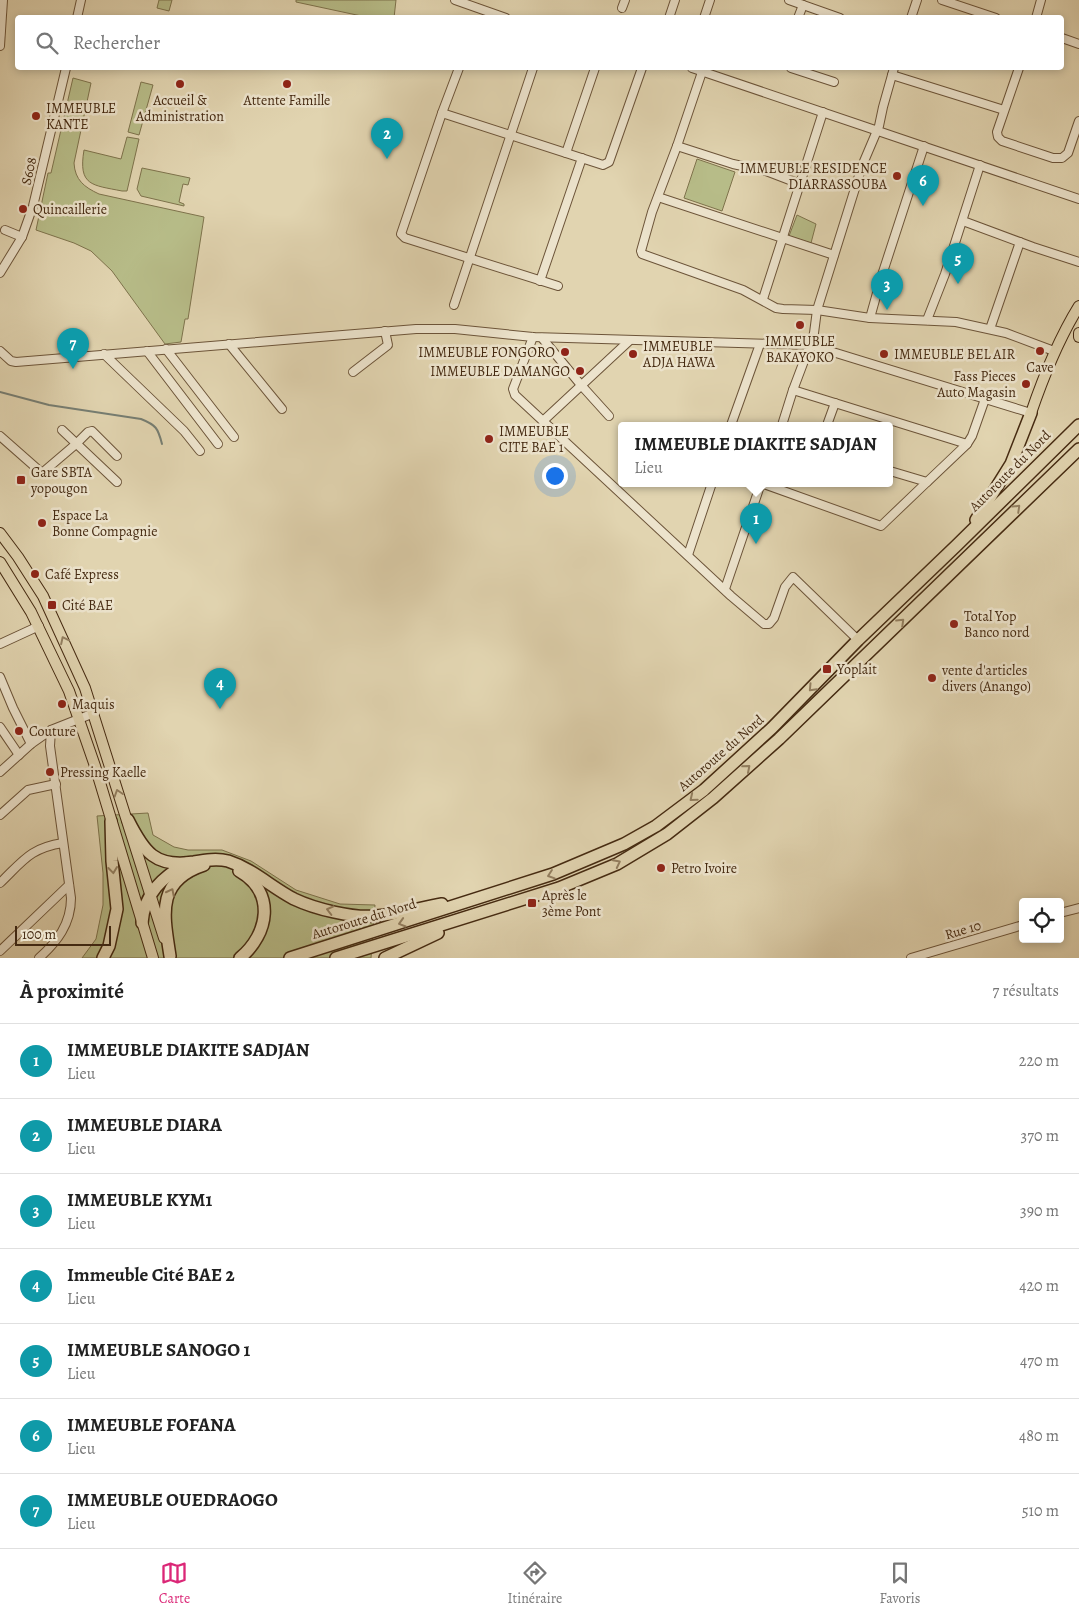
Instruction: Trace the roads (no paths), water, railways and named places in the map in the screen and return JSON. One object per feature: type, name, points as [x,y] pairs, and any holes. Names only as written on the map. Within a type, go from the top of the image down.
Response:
[{"type":"highway","points":[[957,545],[971,528],[1011,464],[1031,413]]},
{"type":"highway","name":"Autoroute du Nord","points":[[290,958],[553,874],[624,844],[656,826],[704,790],[772,728],[858,640],[1079,425]]},
{"type":"highway","name":"Autoroute du Nord","points":[[336,958],[559,888],[617,864],[667,834],[686,820],[779,739],[1079,449]]},
{"type":"highway","points":[[128,820],[143,848],[150,855],[166,862],[189,863],[226,860],[242,866],[295,899],[323,909],[352,915],[375,916],[481,896]]},
{"type":"highway","points":[[103,958],[108,946],[117,909],[112,861],[111,821]]},
{"type":"highway","points":[[142,923],[144,909],[150,894],[166,876],[189,863]]},
{"type":"highway","points":[[170,957],[164,911],[172,887],[189,871],[206,865],[213,865],[231,868],[242,873],[260,892],[264,910],[262,929],[253,946],[240,958]]},
{"type":"highway","points":[[385,958],[481,914]]},
{"type":"main road","points":[[1031,413],[1054,351],[1065,328],[1079,306]]},
{"type":"main road","points":[[0,533],[43,596],[73,660],[94,713],[170,957]]},
{"type":"main road","points":[[0,562],[39,626],[59,667],[79,719],[153,958]]},
{"type":"street","points":[[0,46],[3,0]]},
{"type":"street","points":[[78,15],[81,0]]},
{"type":"street","points":[[455,0],[498,15]]},
{"type":"street","points":[[670,15],[675,0]]},
{"type":"street","points":[[705,15],[710,0]]},
{"type":"street","points":[[789,0],[831,15]]},
{"type":"street","points":[[912,15],[917,0]]},
{"type":"street","points":[[942,0],[965,4],[989,15]]},
{"type":"street","points":[[1037,15],[1041,0]]},
{"type":"street","points":[[799,15],[803,5]]},
{"type":"street","points":[[479,15],[481,8]]},
{"type":"street","points":[[1064,39],[1079,44]]},
{"type":"street","name":"S608","points":[[0,273],[22,237],[33,206],[66,70]]},
{"type":"street","points":[[458,70],[401,234],[405,238],[558,286]]},
{"type":"street","points":[[454,305],[532,70]]},
{"type":"street","points":[[566,153],[594,70]]},
{"type":"street","points":[[442,113],[604,165],[609,162],[641,70]]},
{"type":"street","points":[[697,70],[1079,199]]},
{"type":"street","points":[[797,70],[834,82]]},
{"type":"street","points":[[1018,70],[997,132],[998,137],[1002,141],[1053,158],[1062,158],[1068,154],[1079,121]]},
{"type":"street","points":[[783,422],[814,333],[817,310],[862,166],[877,130],[893,71],[1004,110]]},
{"type":"street","points":[[702,72],[649,221],[642,254],[743,290],[776,308],[817,310],[870,318],[956,322],[990,329],[1054,351]]},
{"type":"street","points":[[762,299],[823,112]]},
{"type":"street","points":[[677,146],[800,184]]},
{"type":"street","points":[[870,318],[924,146]]},
{"type":"street","points":[[540,281],[582,158]]},
{"type":"street","points":[[928,320],[963,221],[980,165]]},
{"type":"street","points":[[658,198],[834,255]]},
{"type":"street","points":[[963,221],[1079,262]]},
{"type":"street","points":[[5,230],[22,237]]},
{"type":"street","points":[[990,329],[1020,242]]},
{"type":"street","points":[[0,352],[11,361],[16,362],[416,328],[455,329],[533,338],[810,345],[1031,413]]},
{"type":"street","points":[[353,372],[388,345],[385,331]]},
{"type":"street","points":[[533,338],[513,392],[756,619],[764,624],[769,624],[774,618],[785,587],[793,577],[858,640]]},
{"type":"street","points":[[542,338],[609,416]]},
{"type":"street","points":[[543,421],[629,341]]},
{"type":"street","points":[[229,344],[282,409]]},
{"type":"street","points":[[735,422],[760,344]]},
{"type":"street","points":[[166,349],[234,438]]},
{"type":"street","points":[[147,351],[218,444]]},
{"type":"street","points":[[104,354],[178,426],[200,451]]},
{"type":"street","points":[[793,390],[967,444]]},
{"type":"street","points":[[772,487],[881,526],[967,444],[972,436],[985,399]]},
{"type":"street","points":[[828,422],[835,403]]},
{"type":"street","points":[[62,430],[117,482]]},
{"type":"street","points":[[0,436],[42,473],[88,432],[92,431],[117,456]]},
{"type":"street","points":[[893,472],[927,482]]},
{"type":"street","points":[[688,555],[711,487]]},
{"type":"street","points":[[725,589],[760,487]]},
{"type":"street","points":[[0,644],[39,626]]},
{"type":"street","points":[[59,667],[73,660]]},
{"type":"street","points":[[0,677],[31,744]]},
{"type":"street","points":[[0,772],[31,744],[51,730],[94,713]]},
{"type":"street","points":[[0,727],[19,755]]},
{"type":"street","points":[[39,958],[55,943],[68,921],[71,910],[50,746],[51,730]]},
{"type":"street","points":[[0,815],[28,790],[56,784]]},
{"type":"street","points":[[0,883],[38,848],[63,842]]},
{"type":"street","points":[[0,951],[69,886]]},
{"type":"street","points":[[1064,913],[1079,908]]},
{"type":"street","name":"Rue 10","points":[[911,958],[1019,926]]},
{"type":"waterway","points":[[0,392],[49,405],[141,419],[156,428],[162,444]]},
{"type":"place","name":"Accueil & Administration","points":[[180,84]]},
{"type":"place","name":"Attente Famille","points":[[287,84]]},
{"type":"place","name":"IMMEUBLE KANTE","points":[[36,116]]},
{"type":"place","name":"IMMEUBLE DIARA","points":[[387,159]]},
{"type":"place","name":"IMMEUBLE RESIDENCE DIARRASSOUBA","points":[[897,176]]},
{"type":"place","name":"IMMEUBLE FOFANA","points":[[923,206]]},
{"type":"place","name":"Quincaillerie","points":[[23,209]]},
{"type":"place","name":"IMMEUBLE SANOGO 1","points":[[958,284]]},
{"type":"place","name":"IMMEUBLE KYM1","points":[[887,310]]},
{"type":"place","name":"IMMEUBLE BAKAYOKO","points":[[800,325]]},
{"type":"place","name":"Cave","points":[[1040,351]]},
{"type":"place","name":"IMMEUBLE FONGORO","points":[[565,352]]},
{"type":"place","name":"IMMEUBLE ADJA HAWA","points":[[633,354]]},
{"type":"place","name":"IMMEUBLE BEL AIR","points":[[884,354]]},
{"type":"place","name":"IMMEUBLE OUEDRAOGO","points":[[73,369]]},
{"type":"place","name":"IMMEUBLE DAMANGO","points":[[580,371]]},
{"type":"place","name":"Fass Pieces Auto Magasin","points":[[1026,384]]},
{"type":"place","name":"IMMEUBLE CITE BAE 1","points":[[489,439]]},
{"type":"place","name":"Gare SBTA yopougon","points":[[21,480]]},
{"type":"place","name":"Espace La Bonne Compagnie","points":[[42,523]]},
{"type":"place","name":"IMMEUBLE DIAKITE SADJAN","points":[[756,544]]},
{"type":"place","name":"Café Express","points":[[35,574]]},
{"type":"place","name":"Cité BAE","points":[[52,605]]},
{"type":"place","name":"Total Yop Banco nord","points":[[954,624]]},
{"type":"place","name":"Yoplait","points":[[827,669]]},
{"type":"place","name":"vente d'articles divers (Anango)","points":[[932,678]]},
{"type":"place","name":"Maquis","points":[[62,704]]},
{"type":"place","name":"Immeuble Cité BAE 2","points":[[220,709]]},
{"type":"place","name":"Couture","points":[[19,731]]},
{"type":"place","name":"Pressing Kaelle","points":[[50,772]]},
{"type":"place","name":"Petro Ivoire","points":[[661,868]]},
{"type":"place","name":"Après le 3ème Pont","points":[[532,903]]}]
